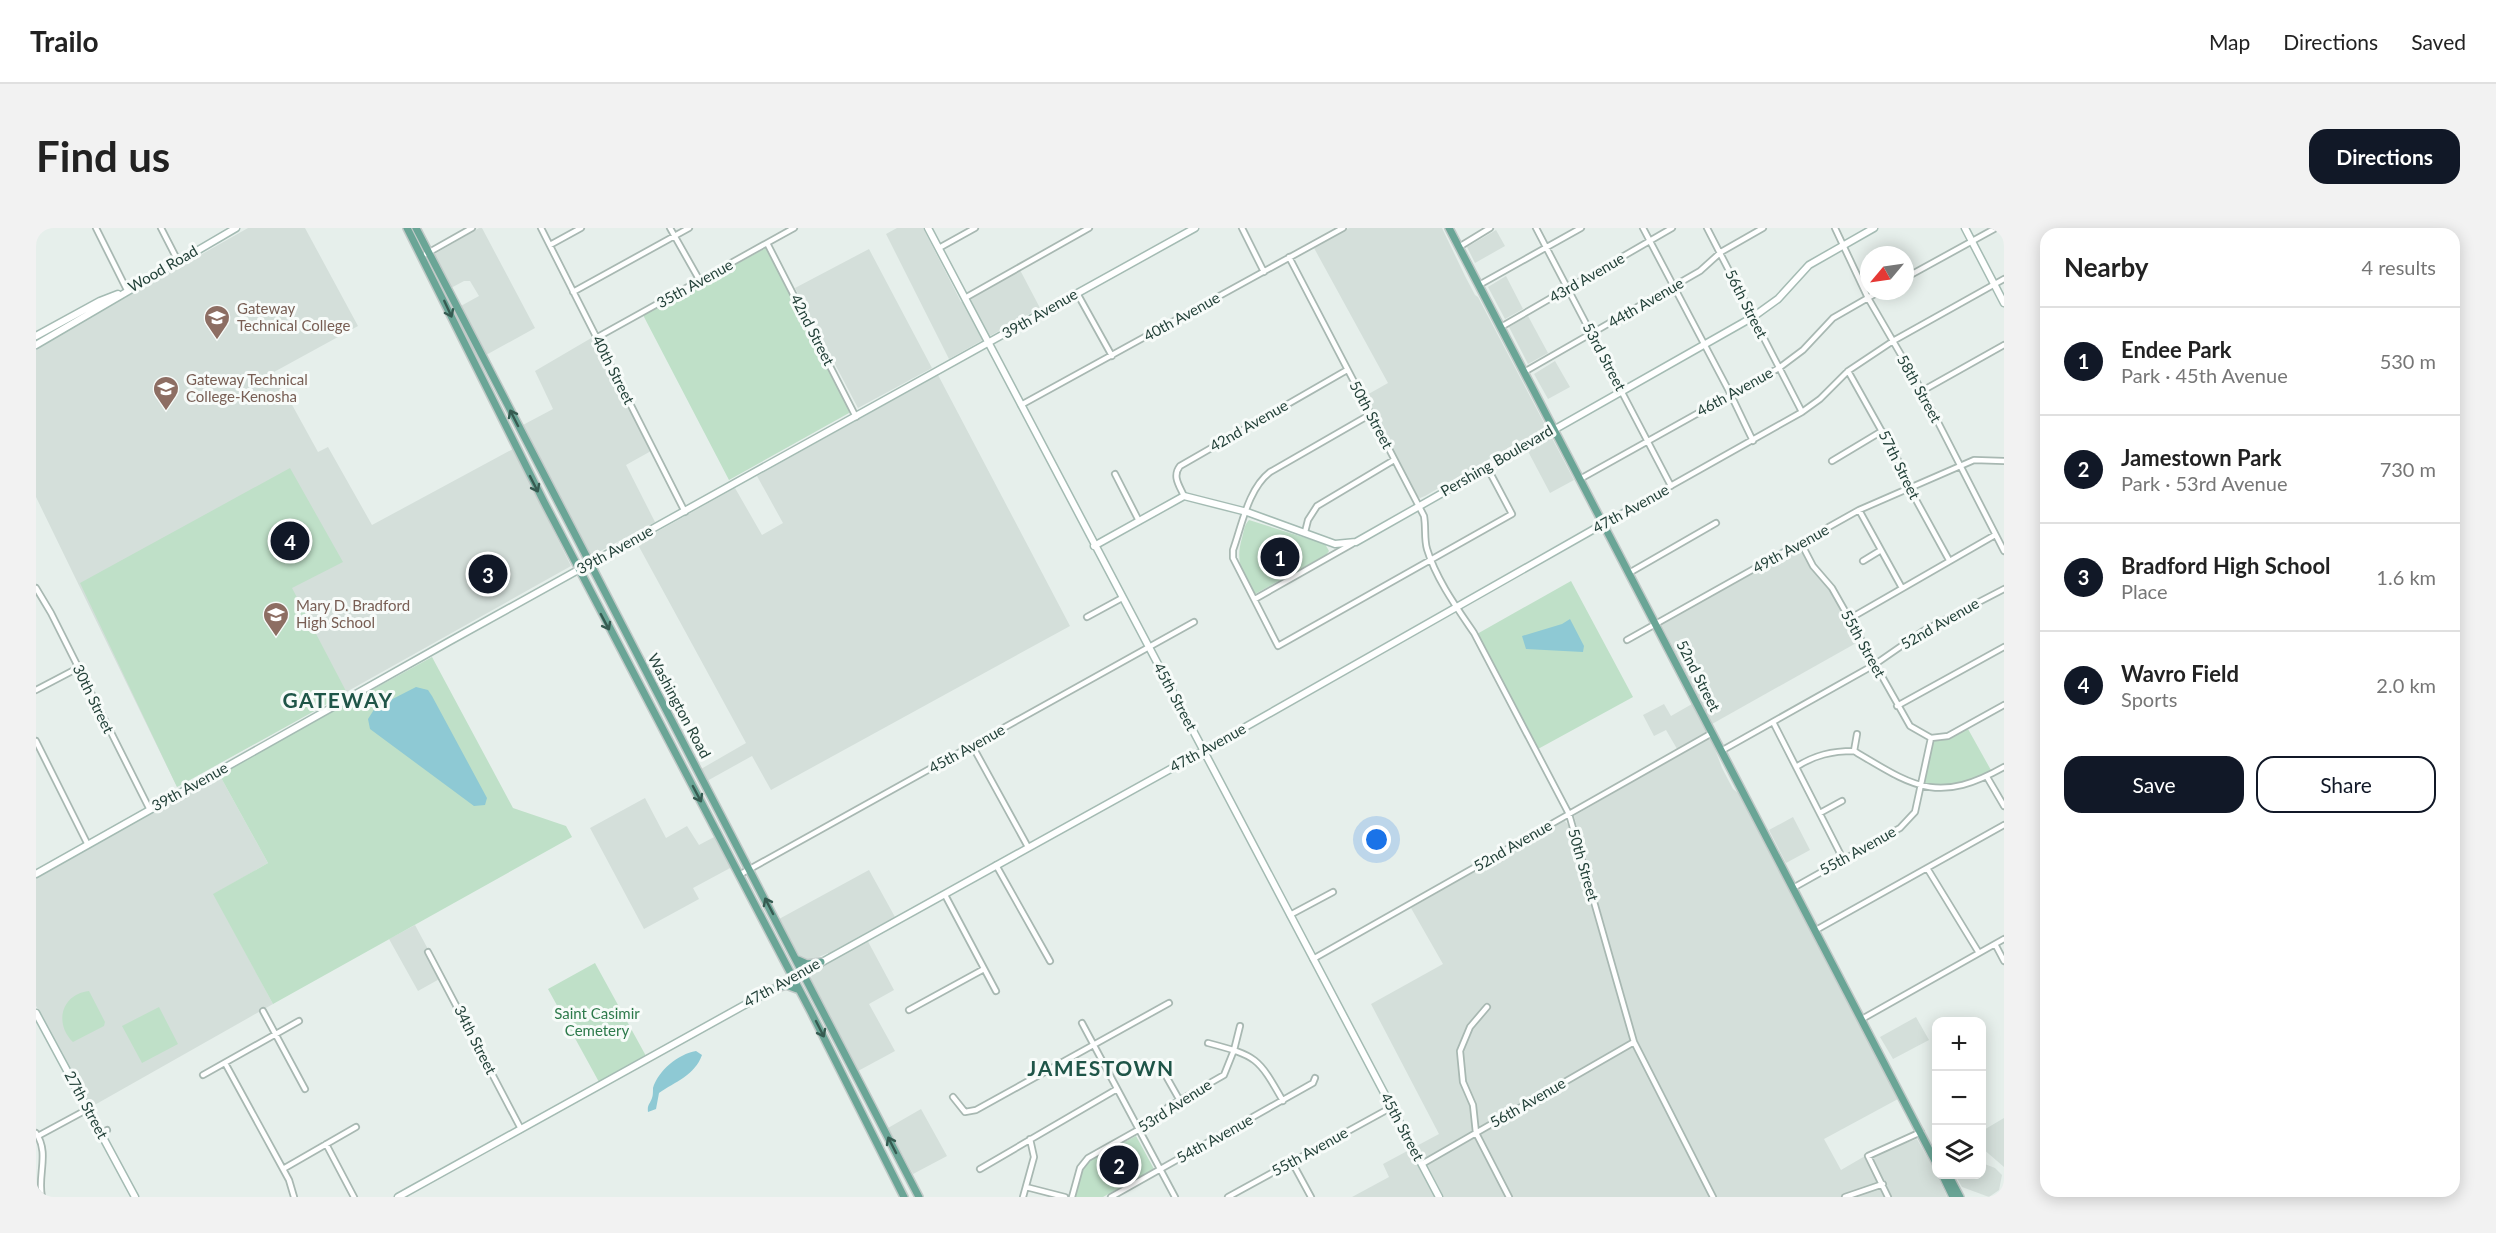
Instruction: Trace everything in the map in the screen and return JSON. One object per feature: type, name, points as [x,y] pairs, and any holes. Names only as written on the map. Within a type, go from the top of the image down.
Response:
[{"type":"main road","name":"Washington Road","points":[[407,228],[425,254]]},
{"type":"main road","name":"Washington Road","points":[[416,228],[425,254],[543,502],[740,875],[904,1197]]},
{"type":"main road","name":"52nd Street","points":[[1449,228],[1932,1155]]},
{"type":"main road","name":"Washington Road","points":[[437,278],[796,958],[919,1197]]},
{"type":"main road","points":[[543,502],[552,501],[561,519],[568,525]]},
{"type":"main road","points":[[796,958],[803,963],[821,962]]},
{"type":"main road","points":[[768,991],[790,985],[800,992]]},
{"type":"main road","name":"52nd Street","points":[[1922,1134],[1932,1150]]},
{"type":"main road","points":[[897,1184],[909,1178]]},
{"type":"main road","points":[[1944,1179],[1949,1197]]},
{"type":"main road","points":[[1946,1179],[1958,1196]]},
{"type":"main road","points":[[1950,1179],[1958,1196]]},
{"type":"street","points":[[96,228],[125,291]]},
{"type":"street","points":[[161,228],[178,261]]},
{"type":"street","name":"Wood Road","points":[[36,345],[236,228]]},
{"type":"street","points":[[425,254],[472,228]]},
{"type":"street","name":"40th Street","points":[[541,228],[685,512]]},
{"type":"street","points":[[550,245],[581,228]]},
{"type":"street","points":[[670,228],[700,281]]},
{"type":"street","points":[[573,292],[689,228]]},
{"type":"street","name":"35th Avenue","points":[[596,338],[794,228]]},
{"type":"street","name":"45th Street","points":[[928,228],[1439,1197]]},
{"type":"street","points":[[939,248],[975,228]]},
{"type":"street","points":[[965,298],[1089,228]]},
{"type":"street","name":"39th Avenue","points":[[36,874],[588,564],[1195,228]]},
{"type":"street","points":[[1242,228],[1264,272]]},
{"type":"street","name":"40th Avenue","points":[[1021,405],[1343,228]]},
{"type":"street","points":[[1459,247],[1490,228]]},
{"type":"street","name":"53rd Street","points":[[1536,228],[1671,486]]},
{"type":"street","points":[[1479,285],[1581,228]]},
{"type":"street","points":[[1643,228],[1753,441]]},
{"type":"street","name":"43rd Avenue","points":[[1501,327],[1672,228]]},
{"type":"street","name":"56th Street","points":[[1707,228],[1802,412]]},
{"type":"street","name":"44th Avenue","points":[[1524,372],[1674,287],[1700,271],[1721,252],[1763,228]]},
{"type":"street","name":"58th Street","points":[[1835,228],[1860,281]]},
{"type":"street","name":"Pershing Boulevard","points":[[1356,542],[1753,317],[1778,299],[1809,265],[1874,228]]},
{"type":"street","points":[[1965,228],[2004,303]]},
{"type":"street","points":[[1914,273],[1996,228]]},
{"type":"street","name":"42nd Street","points":[[768,243],[856,417]]},
{"type":"street","name":"50th Street","points":[[1289,257],[1424,516],[1426,547],[1431,560],[1457,608],[1474,633],[1569,814],[1634,1042],[1713,1197]]},
{"type":"street","name":"47th Avenue","points":[[398,1197],[945,895],[1753,441],[1802,412],[1820,399],[1848,371],[1893,341],[2004,279]]},
{"type":"street","name":"Wood Road","points":[[36,336],[100,301],[125,291]]},
{"type":"street","points":[[1077,293],[1112,356]]},
{"type":"street","name":"46th Avenue","points":[[1580,479],[1730,393],[1779,368],[1803,350],[1833,318],[1864,300]]},
{"type":"street","name":"58th Street","points":[[1869,300],[1922,391],[2004,551]]},
{"type":"street","points":[[1922,391],[2004,345]]},
{"type":"street","name":"42nd Avenue","points":[[1184,496],[1176,479],[1176,472],[1180,466],[1347,370]]},
{"type":"street","name":"57th Street","points":[[1848,371],[1899,462],[1910,489],[1949,560]]},
{"type":"street","points":[[1371,414],[1260,480],[1254,489],[1233,550],[1233,558],[1278,646],[1512,514],[1487,466]]},
{"type":"street","points":[[1832,461],[1882,431]]},
{"type":"street","name":"49th Avenue","points":[[1627,640],[1859,510],[1960,466],[1982,459],[2004,461]]},
{"type":"street","points":[[1305,532],[1308,520],[1317,506],[1394,460]]},
{"type":"street","points":[[1115,474],[1139,521]]},
{"type":"street","points":[[1094,546],[1184,496],[1247,512],[1335,544],[1356,542]]},
{"type":"street","points":[[1859,510],[1902,588]]},
{"type":"street","points":[[1629,573],[1716,523]]},
{"type":"street","points":[[1849,619],[1995,535]]},
{"type":"street","points":[[1255,599],[1356,542]]},
{"type":"street","name":"55th Street","points":[[1801,543],[1813,566],[1832,588],[1910,726],[1931,738]]},
{"type":"street","points":[[1863,561],[1881,550]]},
{"type":"street","name":"30th Street","points":[[36,588],[150,810]]},
{"type":"street","name":"52nd Avenue","points":[[1721,751],[1874,665],[1923,632],[2004,589]]},
{"type":"street","points":[[1087,617],[1122,598]]},
{"type":"street","name":"45th Avenue","points":[[740,875],[1194,622]]},
{"type":"street","points":[[1897,706],[2004,647]]},
{"type":"street","points":[[36,690],[78,668]]},
{"type":"street","points":[[1931,738],[1948,736],[2004,705]]},
{"type":"street","points":[[1773,722],[1843,859]]},
{"type":"street","name":"52nd Avenue","points":[[1313,959],[1712,733]]},
{"type":"street","points":[[1854,751],[1857,734]]},
{"type":"street","name":"55th Avenue","points":[[1794,888],[1900,828],[1915,812],[1931,738]]},
{"type":"street","points":[[36,741],[88,845]]},
{"type":"street","points":[[973,747],[1028,847]]},
{"type":"street","points":[[1796,767],[1810,758],[1835,751],[1854,751],[1894,775],[1921,787],[1951,788],[1988,777],[2004,767]]},
{"type":"street","points":[[1988,777],[2004,806]]},
{"type":"street","points":[[1820,813],[1842,801]]},
{"type":"street","points":[[1816,930],[2004,825]]},
{"type":"street","points":[[996,865],[1050,961]]},
{"type":"street","points":[[1927,868],[1979,953]]},
{"type":"street","points":[[1290,915],[1334,892]]},
{"type":"street","points":[[945,895],[996,992]]},
{"type":"street","points":[[1862,1019],[2004,939]]},
{"type":"street","points":[[1995,944],[2004,961]]},
{"type":"street","name":"34th Street","points":[[428,952],[521,1129]]},
{"type":"street","points":[[909,1010],[984,969]]},
{"type":"street","points":[[953,1096],[965,1112],[976,1110],[1169,1003]]},
{"type":"street","points":[[1487,1007],[1470,1027],[1460,1051],[1463,1082],[1473,1105],[1476,1133],[1509,1197]]},
{"type":"street","points":[[263,1011],[305,1089]]},
{"type":"street","name":"27th Street","points":[[36,1013],[88,1109],[104,1132],[135,1197]]},
{"type":"street","points":[[203,1075],[299,1021]]},
{"type":"street","points":[[1082,1023],[1175,1197]]},
{"type":"street","name":"53rd Avenue","points":[[1072,1197],[1080,1168],[1088,1158],[1154,1121],[1179,1100],[1224,1075],[1240,1026]]},
{"type":"street","name":"56th Avenue","points":[[1422,1164],[1634,1042]]},
{"type":"street","points":[[1208,1043],[1253,1057],[1266,1070],[1283,1101]]},
{"type":"street","points":[[225,1063],[283,1169],[294,1197]]},
{"type":"street","points":[[1162,1069],[1179,1100]]},
{"type":"street","name":"54th Avenue","points":[[1111,1197],[1283,1101],[1313,1083],[1315,1078]]},
{"type":"street","points":[[980,1169],[1117,1089]]},
{"type":"street","name":"55th Avenue","points":[[1228,1197],[1392,1107]]},
{"type":"street","points":[[42,1197],[44,1155],[37,1136],[88,1109]]},
{"type":"street","points":[[283,1169],[356,1127]]},
{"type":"street","points":[[1888,1197],[1868,1156],[1922,1134]]},
{"type":"street","points":[[1023,1197],[1034,1157],[1030,1139]]},
{"type":"street","points":[[326,1144],[354,1197]]},
{"type":"street","points":[[1292,1162],[1311,1197]]},
{"type":"street","points":[[1845,1197],[1883,1184]]},
{"type":"street","points":[[1026,1187],[1065,1197]]},
{"type":"shaded area","points":[[248,228],[305,228],[358,326],[274,372],[318,452],[328,447],[372,525],[513,449],[571,566],[177,787],[36,497],[36,348]]},
{"type":"shaded area","points":[[482,228],[535,328],[486,355],[459,307],[479,296],[470,281],[464,281],[449,289],[433,255]]},
{"type":"shaded area","points":[[897,228],[923,228],[961,302],[1020,270],[1040,308],[949,359],[886,234]]},
{"type":"shaded area","points":[[1349,228],[1442,228],[1465,276],[1574,480],[1550,493],[1522,440],[1425,496],[1420,498],[1416,495],[1365,396],[1388,383],[1314,248]]},
{"type":"shaded area","points":[[1496,230],[1505,246],[1475,263],[1467,247]]},
{"type":"shaded area","points":[[869,249],[932,368],[858,408],[795,288]]},
{"type":"shaded area","points":[[1506,276],[1523,309],[1505,319],[1488,287]]},
{"type":"shaded area","points":[[1528,316],[1548,353],[1528,364],[1509,327]]},
{"type":"shaded area","points":[[593,337],[651,451],[626,465],[655,522],[588,556],[521,426],[553,409],[535,371]]},
{"type":"shaded area","points":[[1555,361],[1570,387],[1548,399],[1534,374]]},
{"type":"shaded area","points":[[938,375],[1070,626],[771,790],[752,756],[707,781],[701,769],[746,743],[637,543],[735,488],[762,535],[783,523],[757,476]]},
{"type":"shaded area","points":[[1799,548],[1817,576],[1830,590],[1858,642],[1712,724],[1661,624]]},
{"type":"shaded area","points":[[1664,704],[1671,716],[1692,704],[1712,741],[1722,768],[1733,789],[1738,793],[1898,1099],[1824,1139],[1841,1170],[1865,1156],[1868,1160],[1886,1150],[1917,1139],[1932,1166],[1932,1179],[1939,1179],[1947,1197],[1891,1197],[1890,1193],[1886,1197],[1352,1197],[1389,1177],[1383,1164],[1439,1134],[1371,1004],[1443,964],[1411,908],[1564,820],[1569,826],[1591,902],[1597,900],[1574,816],[1680,754],[1666,730],[1654,736],[1643,715]]},
{"type":"shaded area","points":[[219,774],[268,863],[214,894],[273,1004],[91,1107],[36,1006],[36,878]]},
{"type":"shaded area","points":[[645,798],[666,838],[687,826],[699,845],[716,836],[732,867],[693,888],[699,899],[644,929],[590,828]]},
{"type":"shaded area","points":[[1793,817],[1810,850],[1786,863],[1769,830]]},
{"type":"shaded area","points":[[869,870],[895,917],[864,934],[894,990],[869,1004],[895,1051],[858,1071],[811,979],[812,972],[830,960],[828,953],[812,960],[802,961],[779,919]]},
{"type":"shaded area","points":[[415,925],[443,977],[418,991],[389,939]]},
{"type":"shaded area","points":[[1916,1017],[1929,1040],[1893,1059],[1880,1037]]},
{"type":"shaded area","points":[[921,1109],[947,1156],[913,1174],[888,1128]]},
{"type":"shaded area","points":[[2004,1118],[2004,1167],[1986,1151],[1986,1129]]},
{"type":"shaded area","points":[[1986,1165],[1995,1168],[2002,1175],[1999,1190],[1989,1197],[1962,1187],[1957,1179],[1986,1179]]},
{"type":"green space","points":[[766,248],[849,408],[849,413],[729,480],[643,315]]},
{"type":"green space","points":[[290,468],[343,562],[292,588],[347,693],[177,787],[80,583]]},
{"type":"green space","points":[[1249,520],[1325,544],[1329,551],[1326,555],[1255,594],[1243,574],[1239,554],[1245,526]]},
{"type":"green space","points":[[1571,581],[1633,697],[1538,749],[1477,634]]},
{"type":"green space","points":[[432,657],[513,808],[566,826],[572,837],[273,1004],[213,894],[268,863],[219,774]]},
{"type":"green space","points":[[1968,729],[1992,772],[1952,785],[1926,784],[1924,782],[1934,740],[1950,738]]},
{"type":"green space","name":"Saint Casimir Cemetery","points":[[595,963],[646,1056],[599,1082],[548,989]]},
{"type":"green space","points":[[89,991],[105,1022],[104,1026],[73,1042],[64,1027],[63,1011],[72,998],[79,993]]},
{"type":"green space","points":[[159,1007],[178,1044],[142,1063],[122,1026]]},
{"type":"green space","points":[[1136,1136],[1154,1169],[1103,1197],[1075,1197],[1083,1169],[1090,1160]]},
{"type":"water","points":[[1570,619],[1584,646],[1583,652],[1526,649],[1522,636],[1562,624]]},
{"type":"water","points":[[416,687],[428,690],[432,696],[487,798],[485,805],[474,806],[370,729],[368,719],[375,708]]},
{"type":"water","points":[[696,1051],[702,1055],[695,1068],[659,1093],[656,1109],[648,1112],[653,1088],[659,1075],[682,1056]]},
{"type":"place","name":"Gateway Technical College","points":[[217,341]]},
{"type":"place","name":"Gateway Technical College-Kenosha","points":[[166,412]]},
{"type":"place","name":"Wavro Field","points":[[290,541]]},
{"type":"place","name":"Endee Park","points":[[1280,557]]},
{"type":"place","name":"Bradford High School","points":[[488,574]]},
{"type":"place","name":"Mary D. Bradford High School","points":[[276,638]]},
{"type":"place","name":"Jamestown Park","points":[[1119,1165]]},
{"type":"district","name":"GATEWAY","points":[[338,701]]},
{"type":"district","name":"JAMESTOWN","points":[[1101,1069]]}]
